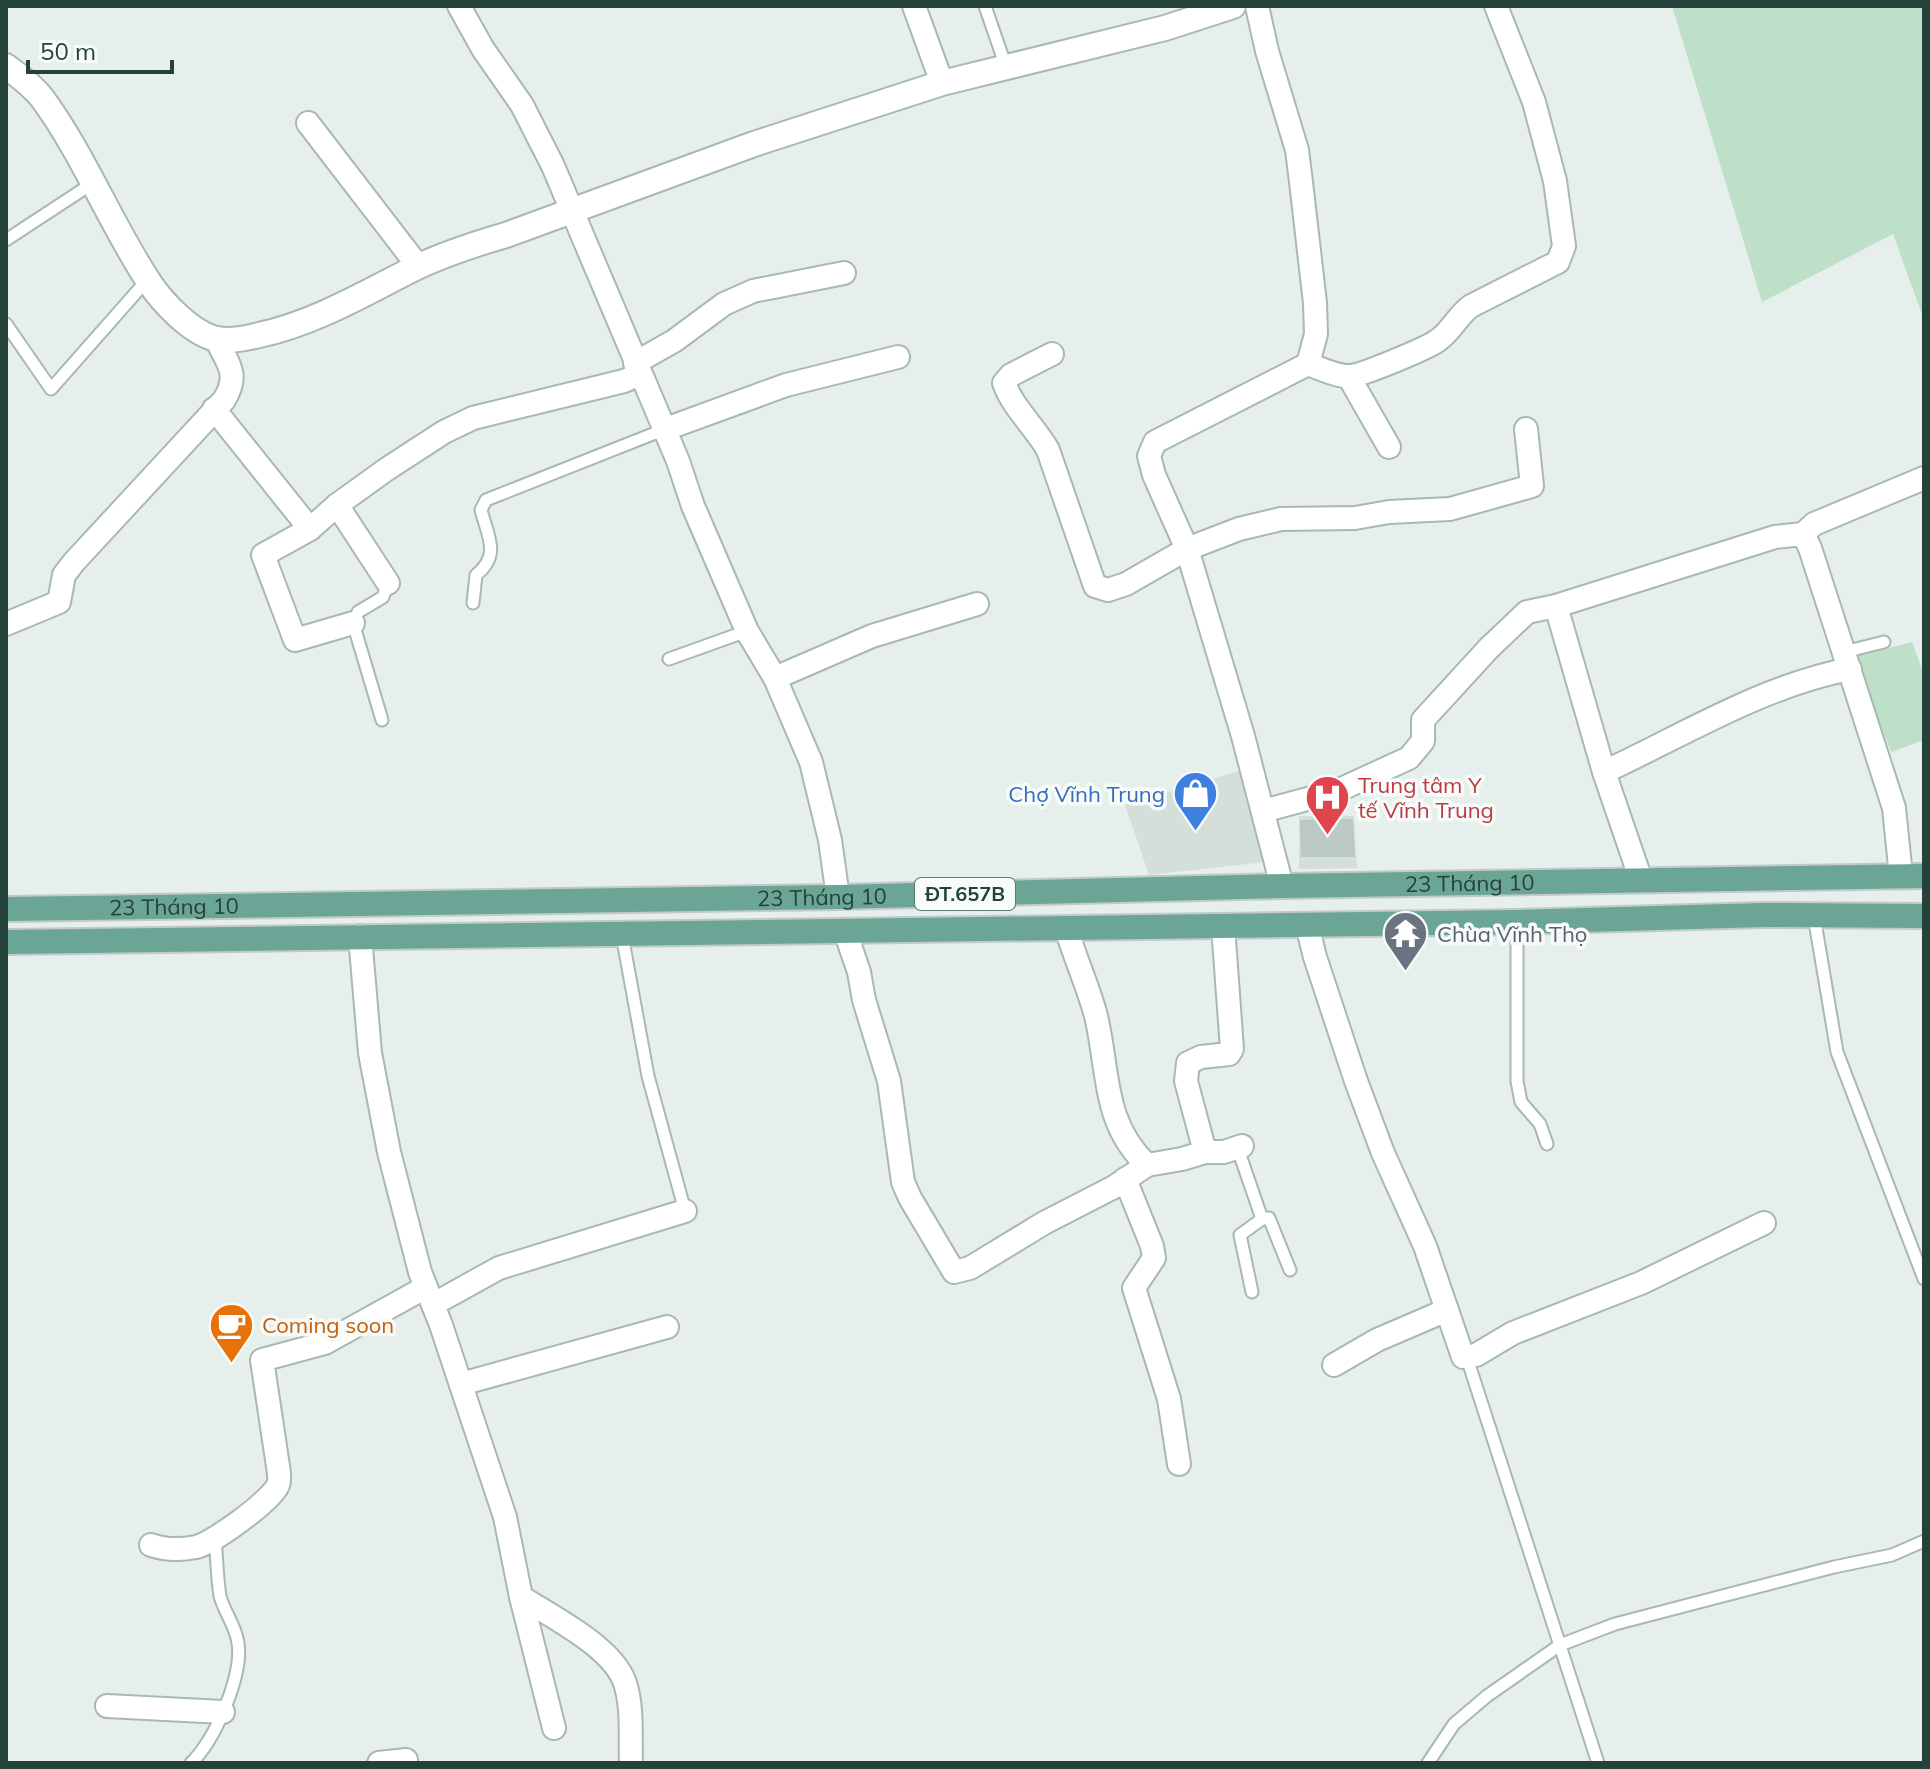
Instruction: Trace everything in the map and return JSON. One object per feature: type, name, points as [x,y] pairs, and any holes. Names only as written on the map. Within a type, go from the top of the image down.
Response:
[{"type":"main road","name":"23 Tháng 10","points":[[6,909],[838,897],[1912,876]]},
{"type":"main road","points":[[1576,881],[1576,920]]},
{"type":"main road","points":[[838,897],[845,931]]},
{"type":"main road","name":"23 Tháng 10","points":[[6,942],[1517,922],[1814,915],[1924,916]]},
{"type":"street","points":[[459,6],[483,49],[522,105],[573,210],[678,461],[693,506],[747,631],[775,678],[811,762],[830,840],[838,897]]},
{"type":"street","points":[[914,6],[942,83]]},
{"type":"street","points":[[216,339],[260,335],[303,322],[418,266],[754,144],[942,83],[1165,28],[1233,6]]},
{"type":"street","points":[[1257,6],[1300,171],[1315,303],[1316,334],[1308,364]]},
{"type":"street","points":[[1282,886],[1187,549],[1154,475],[1149,456],[1155,442],[1308,364],[1349,377],[1436,342],[1452,328],[1459,314],[1471,306],[1558,262],[1564,246],[1555,181],[1534,102],[1496,6]]},
{"type":"street","points":[[6,66],[40,95],[148,279],[180,318],[216,339],[233,374],[233,385],[214,409],[64,575],[59,602],[6,624]]},
{"type":"street","points":[[308,123],[418,266]]},
{"type":"street","points":[[353,623],[295,640],[263,555],[310,529],[337,505],[444,432],[473,418],[624,381],[724,304],[753,291],[844,273]]},
{"type":"street","points":[[1052,354],[1011,375],[1004,383],[1007,394],[1048,450],[1095,586],[1108,590],[1126,584],[1187,549],[1239,529],[1281,519],[1355,518],[1389,512],[1450,509],[1532,486],[1526,429]]},
{"type":"street","points":[[663,430],[786,385],[898,357]]},
{"type":"street","points":[[1349,377],[1389,447]]},
{"type":"street","points":[[214,409],[310,529]]},
{"type":"street","points":[[1263,811],[1337,791],[1409,758],[1423,741],[1423,720],[1489,648],[1527,612],[1556,606],[1775,537],[1803,534],[1814,524],[1924,478]]},
{"type":"street","points":[[337,505],[388,583]]},
{"type":"street","points":[[1803,534],[1894,808],[1912,876]]},
{"type":"street","points":[[775,678],[872,636],[977,604]]},
{"type":"street","points":[[1556,606],[1604,772],[1641,880]]},
{"type":"street","points":[[1604,772],[1653,750],[1693,726],[1833,673],[1847,661]]},
{"type":"street","points":[[1307,925],[1356,1081],[1383,1153],[1425,1246],[1463,1357],[1467,1358],[1513,1333],[1641,1283],[1764,1223]]},
{"type":"street","points":[[1205,1152],[1186,1081],[1188,1063],[1201,1057],[1229,1054],[1232,1049],[1223,926]]},
{"type":"street","points":[[1066,928],[1098,1025],[1108,1099],[1124,1133],[1147,1165]]},
{"type":"street","points":[[845,931],[889,1081],[903,1182],[954,1272],[970,1268],[1147,1165],[1242,1146]]},
{"type":"street","points":[[360,936],[370,1053],[405,1216],[505,1517],[521,1597],[554,1728]]},
{"type":"street","points":[[1125,1179],[1152,1246],[1154,1258],[1134,1288],[1169,1399],[1179,1464]]},
{"type":"street","points":[[151,1545],[162,1549],[183,1549],[198,1547],[215,1539],[269,1496],[278,1485],[279,1473],[262,1360],[325,1343],[499,1268],[685,1211]]},
{"type":"street","points":[[1334,1365],[1377,1340],[1447,1310]]},
{"type":"street","points":[[461,1384],[667,1327]]},
{"type":"street","points":[[521,1597],[586,1638],[616,1667],[625,1682],[631,1763]]},
{"type":"street","points":[[107,1706],[223,1712]]},
{"type":"street","points":[[379,1763],[406,1760],[406,1763]]},
{"type":"lane","points":[[985,6],[1007,67]]},
{"type":"lane","points":[[6,240],[93,183]]},
{"type":"lane","points":[[6,324],[51,389],[148,279]]},
{"type":"lane","points":[[473,603],[476,575],[487,567],[492,553],[481,510],[486,500],[663,430]]},
{"type":"lane","points":[[382,720],[353,623],[358,612],[383,597],[388,583]]},
{"type":"lane","points":[[669,659],[747,631]]},
{"type":"lane","points":[[1847,661],[1884,642]]},
{"type":"lane","points":[[1814,915],[1837,1052],[1924,1279]]},
{"type":"lane","points":[[1517,922],[1517,1081],[1521,1102],[1540,1124],[1547,1144]]},
{"type":"lane","points":[[622,935],[648,1076],[685,1211]]},
{"type":"lane","points":[[1242,1146],[1240,1155],[1262,1219]]},
{"type":"lane","points":[[1252,1292],[1240,1235],[1262,1219],[1269,1218],[1290,1270]]},
{"type":"lane","points":[[1467,1358],[1598,1763]]},
{"type":"lane","points":[[191,1763],[208,1744],[234,1678],[238,1640],[220,1595],[215,1539]]},
{"type":"lane","points":[[1428,1763],[1454,1724],[1487,1696],[1560,1645],[1615,1624],[1892,1555],[1924,1541]]},
{"type":"shaded area","name":"Chợ Vĩnh Trung","points":[[1239,771],[1265,862],[1149,875],[1125,805]]},
{"type":"shaded area","name":"Trung tâm Y tế Vĩnh Trung","points":[[1299,816],[1354,816],[1357,868],[1299,869]]},
{"type":"green space","points":[[1672,6],[1924,6],[1924,320],[1893,234],[1762,302]]},
{"type":"green space","points":[[1912,642],[1924,675],[1924,740],[1891,752],[1854,657]]},
{"type":"building","name":"Trung tâm Y tế Vĩnh Trung","points":[[1352,820],[1354,856],[1302,856],[1301,821]]},
{"type":"place","name":"Chợ Vĩnh Trung","points":[[1196,833]]},
{"type":"place","name":"Trung tâm Y tế Vĩnh Trung","points":[[1327,837]]},
{"type":"place","name":"Chùa Vĩnh Thọ","points":[[1406,973]]},
{"type":"place","name":"Coming soon","points":[[231,1364]]}]
